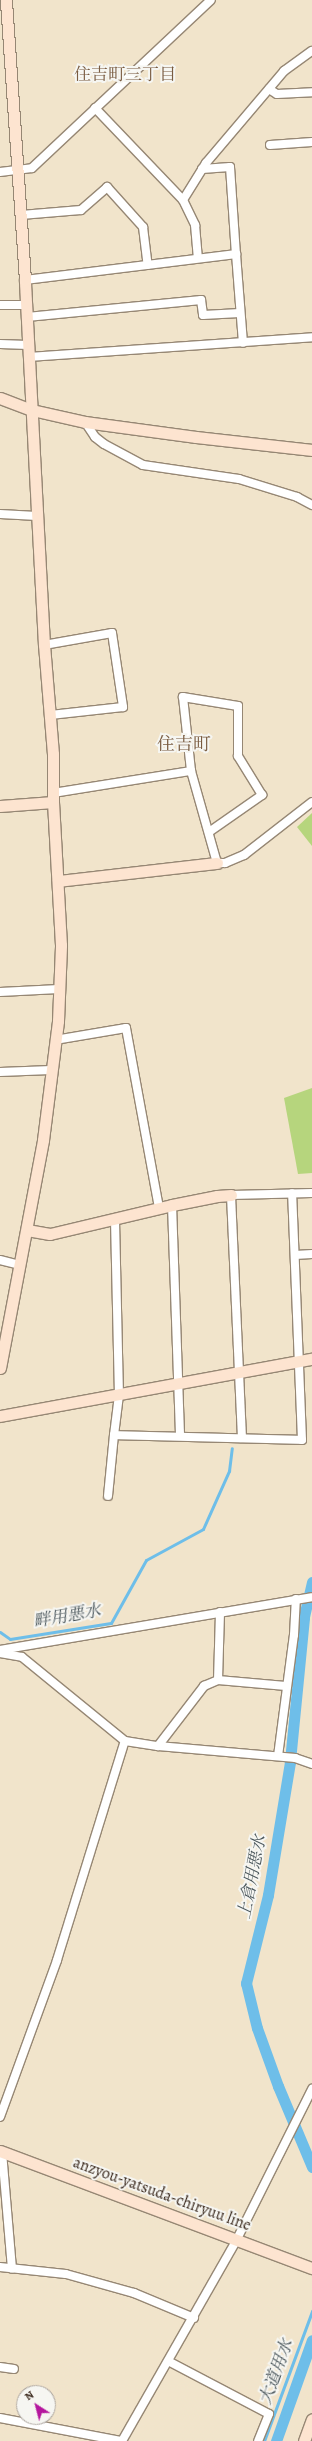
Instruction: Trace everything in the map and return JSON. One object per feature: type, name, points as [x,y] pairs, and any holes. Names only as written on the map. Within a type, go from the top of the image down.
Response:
[{"type":"street","points":[[0,1368],[43,1140],[55,1040],[61,945],[50,715],[44,645],[25,280],[6,0]]},
{"type":"street","points":[[0,172],[32,168],[211,0]]},
{"type":"street","points":[[182,200],[202,169],[284,71],[312,51]]},
{"type":"street","points":[[269,89],[277,94],[312,92]]},
{"type":"street","points":[[95,108],[182,200],[195,225],[198,258]]},
{"type":"street","points":[[270,145],[312,142]]},
{"type":"street","points":[[202,169],[230,166],[243,343]]},
{"type":"street","points":[[21,216],[81,210],[107,187],[143,227],[148,265]]},
{"type":"street","points":[[25,280],[236,254]]},
{"type":"street","points":[[26,317],[201,300],[203,315],[240,313]]},
{"type":"street","points":[[0,305],[26,305]]},
{"type":"street","points":[[28,357],[312,337]]},
{"type":"street","points":[[0,344],[28,344]]},
{"type":"street","points":[[0,398],[32,410],[85,422],[196,437],[312,450]]},
{"type":"street","points":[[85,422],[95,437],[104,444],[143,465],[239,479],[297,497],[312,505]]},
{"type":"street","points":[[0,514],[37,516]]},
{"type":"street","points":[[44,645],[112,633],[123,707],[50,715]]},
{"type":"street","points":[[209,832],[262,794],[238,756],[238,706],[183,697],[191,771],[217,863]]},
{"type":"street","points":[[0,806],[191,771]]},
{"type":"street","points":[[58,881],[225,863],[244,855],[312,802]]},
{"type":"street","points":[[0,992],[59,989]]},
{"type":"street","points":[[55,1040],[126,1028],[159,1208]]},
{"type":"street","points":[[0,1072],[51,1070]]},
{"type":"street","points":[[27,1230],[50,1234],[115,1220],[172,1205],[217,1196],[292,1193],[312,1194]]},
{"type":"street","points":[[114,1435],[180,1435],[302,1440],[292,1193]]},
{"type":"street","points":[[231,1195],[242,1438]]},
{"type":"street","points":[[172,1205],[180,1435]]},
{"type":"street","points":[[108,1496],[119,1395],[115,1220]]},
{"type":"street","points":[[295,1255],[312,1254]]},
{"type":"street","points":[[0,1260],[20,1265]]},
{"type":"street","points":[[0,1416],[119,1395],[178,1382],[312,1359]]},
{"type":"street","points":[[5,1650],[299,1598],[312,1597]]},
{"type":"street","points":[[281,1757],[286,1686],[299,1598]]},
{"type":"street","points":[[218,1680],[220,1612]]},
{"type":"street","points":[[5,1650],[22,1657],[125,1741],[158,1746],[295,1758],[312,1764]]},
{"type":"street","points":[[158,1746],[204,1686],[218,1680],[286,1686]]},
{"type":"street","points":[[0,2117],[57,1960],[125,1741]]},
{"type":"street","points":[[0,2418],[121,2441],[194,2318],[237,2239],[312,2089]]},
{"type":"street","points":[[1,2152],[12,2269]]},
{"type":"street","name":"anzyou-yatsuda-chiryuu line","points":[[1,2152],[312,2268]]},
{"type":"street","points":[[0,2266],[12,2269],[66,2274],[134,2293],[194,2318]]},
{"type":"street","points":[[168,2361],[269,2414],[258,2441]]},
{"type":"street","points":[[0,2367],[14,2369]]},
{"type":"street","points":[[304,2441],[312,2422]]},
{"type":"green space","points":[[312,813],[312,846],[297,827]]},
{"type":"green space","points":[[312,1088],[312,1173],[298,1174],[284,1098]]},
{"type":"waterway","name":"畔用悪水","points":[[0,1632],[10,1639],[111,1623],[146,1560],[203,1529],[229,1471],[232,1448]]},
{"type":"waterway","name":"上倉用悪水","points":[[312,1582],[304,1618],[290,1762],[268,1895],[246,1983],[257,2028],[278,2086],[312,2167]]},
{"type":"waterway","name":"大道用水","points":[[264,2441],[312,2311]]},
{"type":"waterway","name":"上倉用悪水","points":[[276,2441],[312,2340]]},
{"type":"district","name":"住吉町三丁目","points":[[125,75]]},
{"type":"district","name":"住吉町","points":[[184,744]]}]
